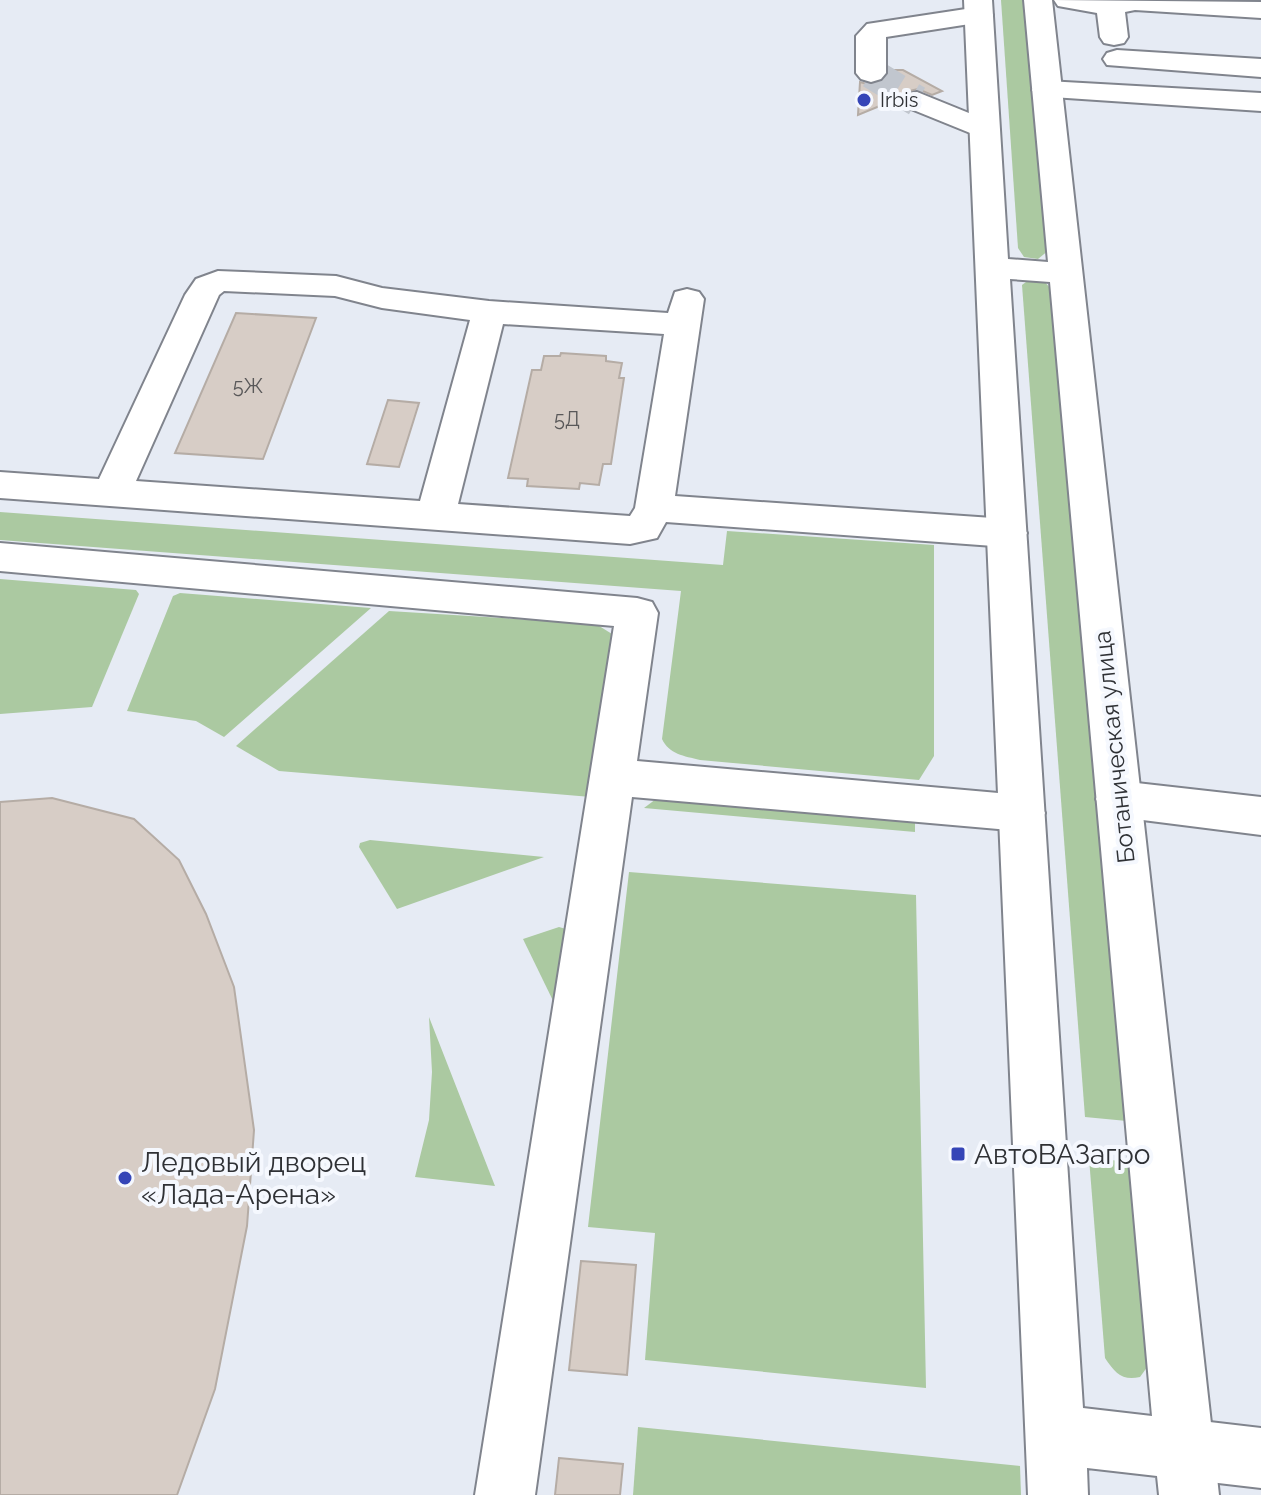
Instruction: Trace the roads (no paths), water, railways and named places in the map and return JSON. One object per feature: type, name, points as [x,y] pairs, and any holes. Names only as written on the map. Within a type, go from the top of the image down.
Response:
[{"type":"main road","name":"Ботаническая улица","points":[[1038,0],[1187,1472]]},
{"type":"main road","points":[[1068,0],[1110,7],[1135,2],[1261,10]]},
{"type":"main road","points":[[871,73],[870,36],[877,30],[978,7],[1058,1495]]},
{"type":"main road","points":[[1110,7],[1122,95]]},
{"type":"main road","points":[[1117,59],[1261,68]]},
{"type":"main road","points":[[1047,90],[1261,102]]},
{"type":"main road","points":[[917,101],[985,130]]},
{"type":"main road","points":[[992,268],[1066,273]]},
{"type":"main road","points":[[0,485],[111,494],[435,517],[630,530],[643,528],[654,508],[685,312],[489,312],[382,298],[336,286],[218,281],[208,286],[202,295],[111,494]]},
{"type":"main road","points":[[435,517],[489,312]]},
{"type":"main road","points":[[654,508],[1007,533]]},
{"type":"main road","points":[[0,557],[637,613],[505,1495]]},
{"type":"main road","points":[[612,777],[1022,813]]},
{"type":"main road","points":[[1119,799],[1261,816]]},
{"type":"main road","points":[[1055,1435],[1187,1472],[1261,1458]]},
{"type":"tunnel","points":[[871,73],[917,101]]},
{"type":"place","name":"Irbis","points":[[864,100]]},
{"type":"place","name":"АвтоВАЗагро","points":[[958,1154]]},
{"type":"place","name":"Ледовый дворец «Лада-Арена»","points":[[125,1178]]}]
